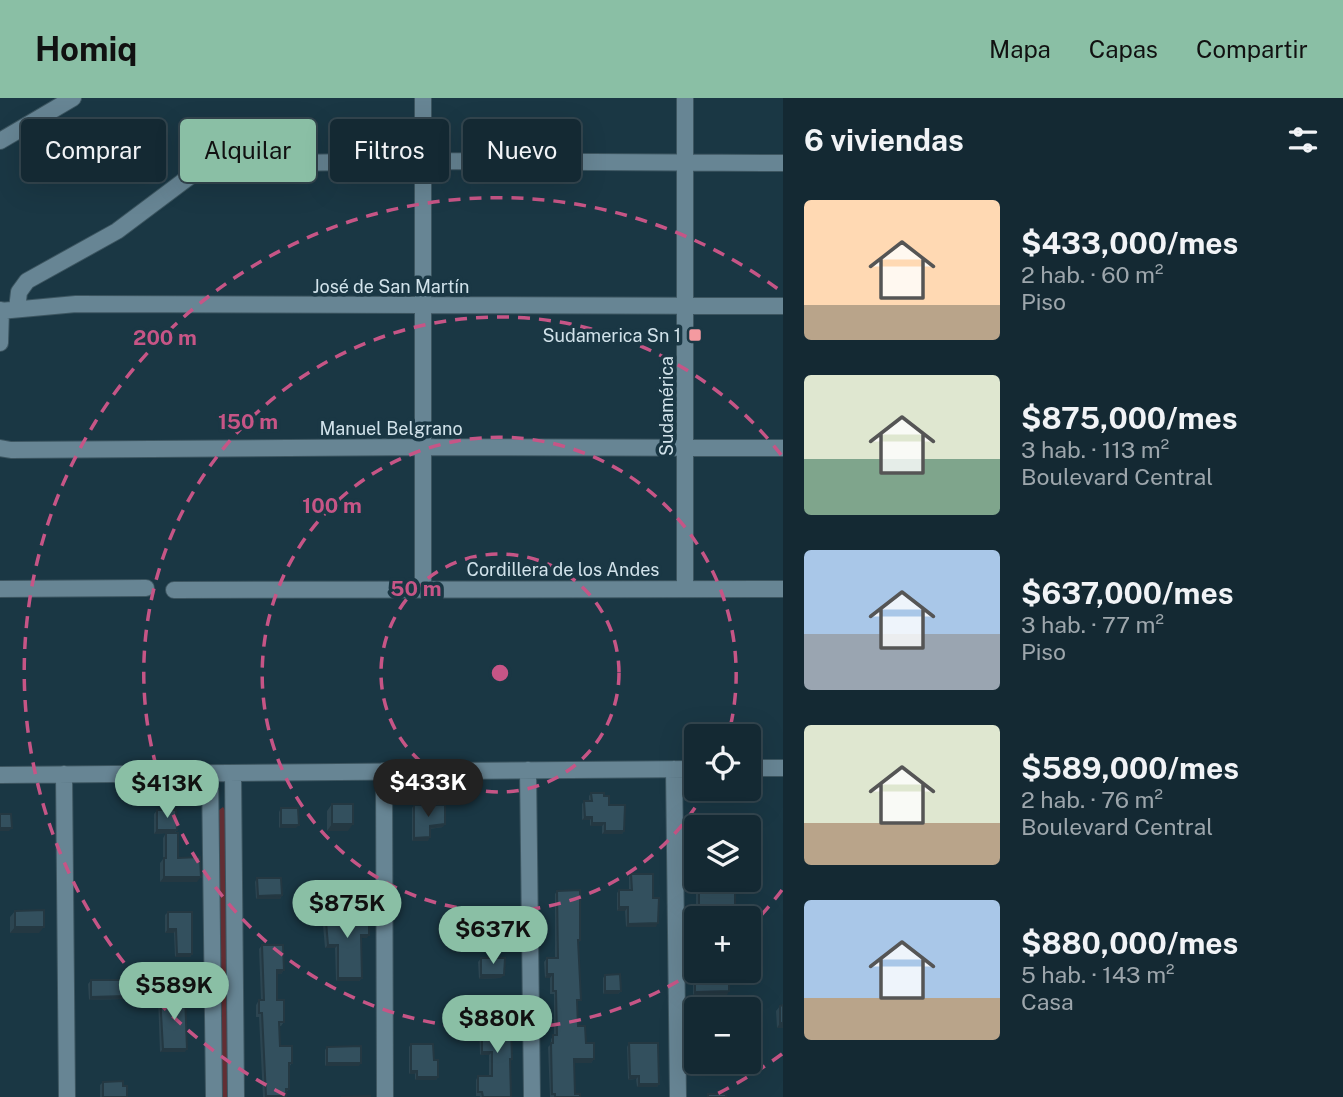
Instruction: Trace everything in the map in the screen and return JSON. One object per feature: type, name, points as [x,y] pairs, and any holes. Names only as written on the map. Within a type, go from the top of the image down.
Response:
[{"type":"street","points":[[0,141],[73,98]]},
{"type":"street","points":[[423,98],[423,119]]},
{"type":"street","name":"Sudamérica","points":[[685,98],[685,589]]},
{"type":"street","points":[[449,161],[783,163]]},
{"type":"street","points":[[0,343],[6,310],[27,281],[117,231],[197,172],[214,164],[330,162]]},
{"type":"street","points":[[423,182],[423,588]]},
{"type":"street","name":"José de San Martín","points":[[6,310],[76,304],[783,306]]},
{"type":"street","name":"Manuel Belgrano","points":[[0,448],[783,449]]},
{"type":"street","points":[[0,589],[146,588]]},
{"type":"street","name":"Cordillera de los Andes","points":[[174,590],[783,589]]},
{"type":"street","points":[[761,768],[783,768]]},
{"type":"street","points":[[674,769],[678,1097]]},
{"type":"street","points":[[0,775],[684,769]]},
{"type":"street","points":[[528,770],[532,1097]]},
{"type":"street","points":[[384,772],[385,1097]]},
{"type":"street","points":[[210,773],[214,1097]]},
{"type":"street","points":[[233,773],[236,1097]]},
{"type":"street","points":[[64,774],[67,1097]]},
{"type":"shaded area","points":[[223,807],[228,1097],[222,1097],[219,810]]},
{"type":"building","points":[[591,793],[604,793],[604,796],[609,796],[609,805],[625,805],[624,831],[605,831],[605,823],[592,823],[592,817],[585,817],[584,801],[592,801]]},
{"type":"building","points":[[332,804],[353,804],[353,824],[332,824]]},
{"type":"building","points":[[414,805],[445,805],[445,824],[430,826],[430,837],[414,838]]},
{"type":"building","points":[[281,808],[298,808],[299,825],[281,825]]},
{"type":"building","points":[[157,810],[176,810],[177,830],[157,830]]},
{"type":"building","points":[[0,814],[11,814],[12,828],[0,828]]},
{"type":"building","points":[[166,833],[178,833],[178,858],[200,857],[201,877],[164,877]]},
{"type":"building","points":[[631,874],[653,874],[653,898],[659,898],[658,923],[628,924],[628,907],[619,907],[619,890],[632,890]]},
{"type":"building","points":[[257,878],[281,878],[282,895],[258,896]]},
{"type":"building","points":[[580,890],[578,940],[581,1000],[577,1000],[578,1026],[585,1026],[586,1043],[594,1043],[594,1059],[574,1059],[575,1094],[580,1094],[580,1097],[555,1097],[555,1094],[552,1094],[551,1043],[553,1035],[557,1035],[556,991],[553,991],[553,974],[547,974],[547,958],[558,958],[557,891]]},
{"type":"building","points":[[699,892],[735,892],[735,905],[740,905],[740,906],[699,906]]},
{"type":"building","points":[[44,910],[44,927],[15,927],[15,911]]},
{"type":"building","points":[[325,910],[358,910],[358,919],[369,919],[369,935],[361,935],[362,978],[338,978],[338,945],[328,945]]},
{"type":"building","points":[[168,912],[192,912],[192,954],[177,954],[176,929],[168,929]]},
{"type":"building","points":[[262,945],[283,945],[284,970],[277,970],[277,1000],[284,1000],[284,1022],[279,1022],[280,1046],[292,1046],[289,1089],[286,1089],[286,1096],[266,1096],[262,1013],[259,1013],[259,1000],[264,1000]]},
{"type":"building","points":[[481,958],[505,958],[504,975],[481,975]]},
{"type":"building","points":[[620,974],[621,991],[605,991],[605,975]]},
{"type":"building","points":[[91,980],[125,980],[125,996],[91,997]]},
{"type":"building","points":[[695,983],[729,983],[729,991],[695,992]]},
{"type":"building","points":[[160,995],[185,995],[187,1049],[163,1049]]},
{"type":"building","points":[[783,1005],[783,1023],[780,1023],[780,1006]]},
{"type":"building","points":[[508,1009],[508,1027],[511,1027],[511,1097],[483,1097],[482,1092],[478,1092],[478,1076],[492,1076],[492,1052],[482,1052],[482,1019],[489,1019],[489,1010]]},
{"type":"building","points":[[629,1043],[658,1043],[659,1084],[639,1084],[639,1076],[630,1076]]},
{"type":"building","points":[[411,1044],[433,1044],[434,1060],[438,1060],[438,1077],[417,1077],[417,1071],[411,1071]]},
{"type":"building","points":[[361,1046],[361,1063],[327,1063],[327,1047]]},
{"type":"building","points":[[123,1081],[123,1086],[127,1086],[127,1097],[103,1097],[103,1082]]},
{"type":"building","points":[[708,1094],[726,1094],[726,1097],[708,1097]]},
{"type":"place","name":"Sudamerica Sn 1","points":[[695,335]]}]
